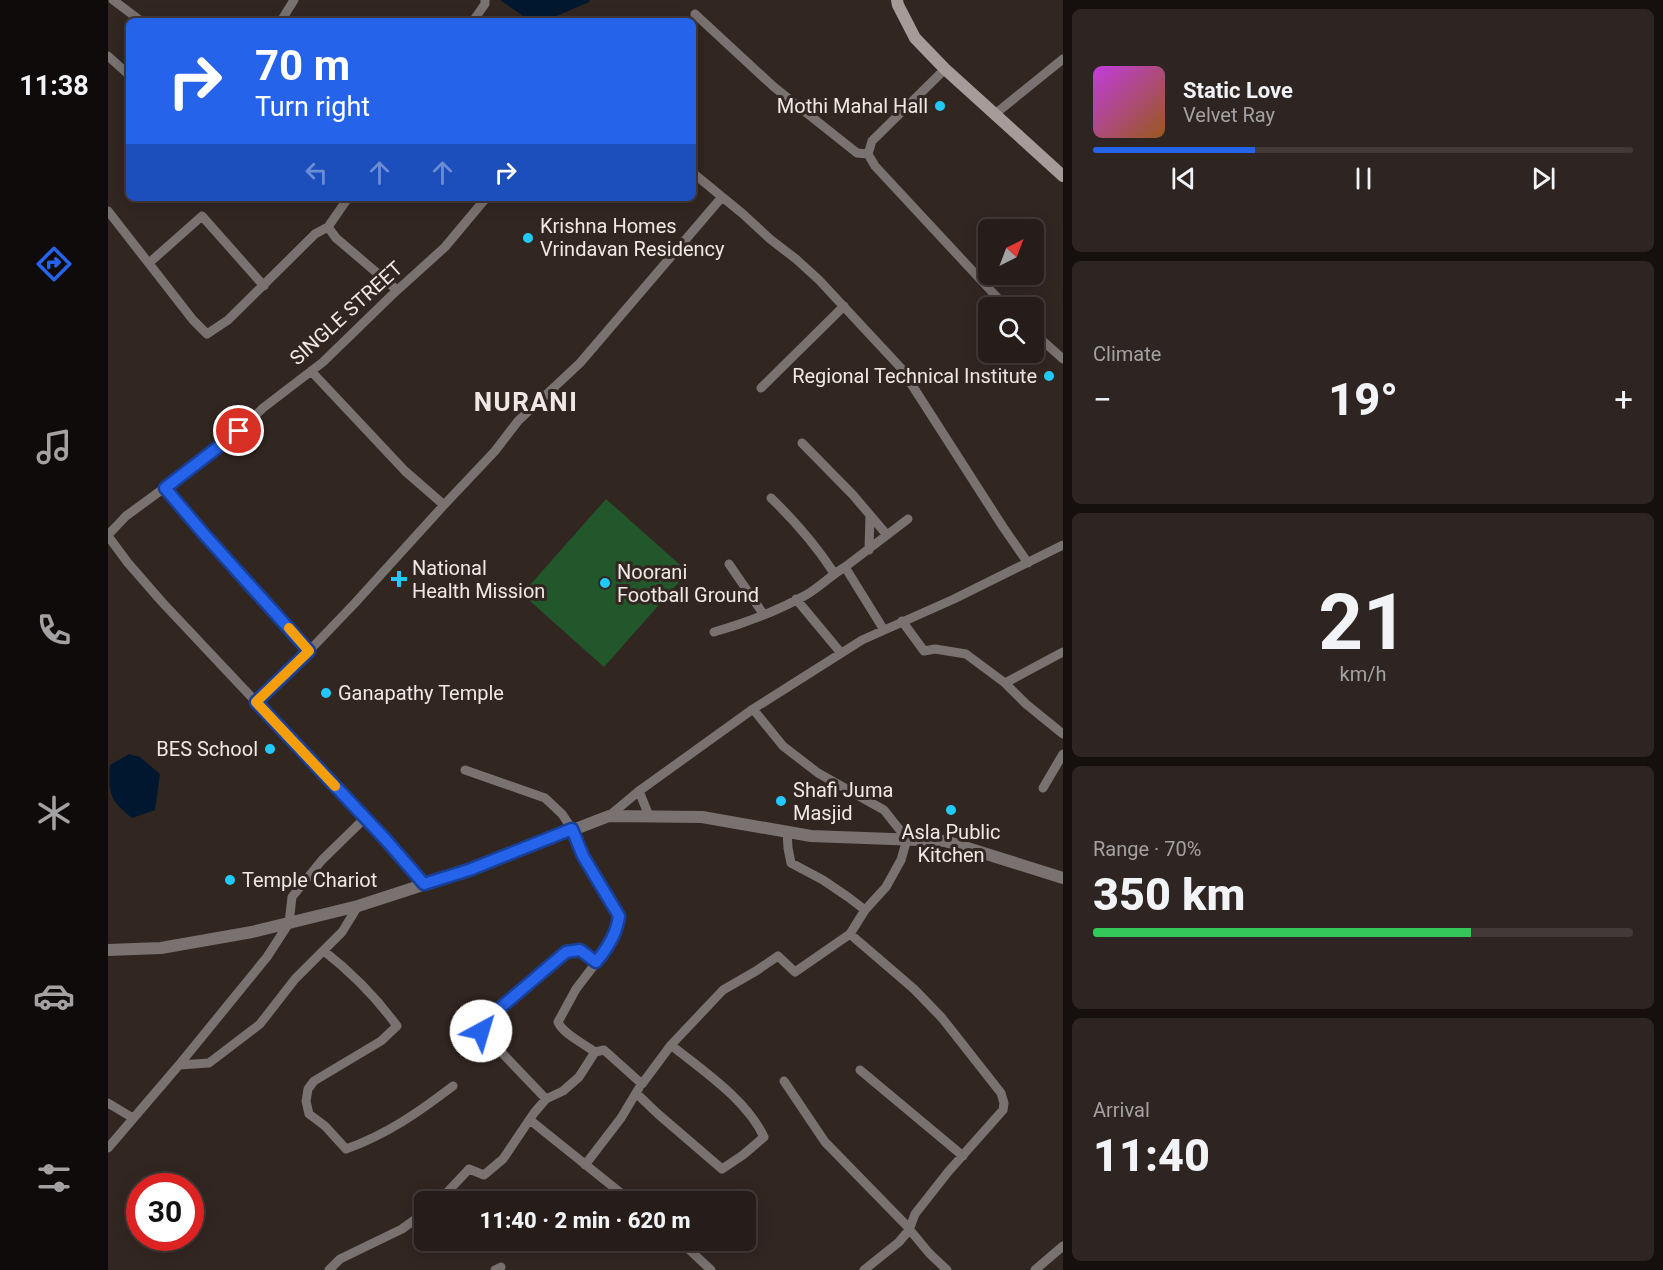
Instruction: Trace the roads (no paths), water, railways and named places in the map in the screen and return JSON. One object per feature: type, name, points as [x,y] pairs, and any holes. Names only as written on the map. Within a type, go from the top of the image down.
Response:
[{"type":"main road","points":[[897,0],[915,38],[945,69],[1063,176]]},
{"type":"street","points":[[113,0],[137,18]]},
{"type":"street","points":[[283,18],[294,0]]},
{"type":"street","points":[[475,18],[485,4],[485,0]]},
{"type":"street","points":[[695,14],[774,87],[857,153],[868,154]]},
{"type":"street","points":[[108,56],[126,72]]},
{"type":"street","points":[[995,114],[1063,59]]},
{"type":"street","points":[[945,69],[872,141],[868,154],[875,166],[997,297]]},
{"type":"street","points":[[696,175],[819,280],[901,368],[952,450],[1028,563]]},
{"type":"street","points":[[256,702],[362,596],[495,451],[518,421],[580,363],[722,197]]},
{"type":"street","points":[[108,211],[193,320],[207,334],[228,320],[315,234],[328,227],[346,201]]},
{"type":"street","name":"SINGLE STREET","points":[[108,536],[126,516],[231,438],[263,408],[333,353],[445,247],[483,201]]},
{"type":"street","points":[[149,263],[202,216],[264,285]]},
{"type":"street","points":[[328,227],[336,238],[397,290]]},
{"type":"street","points":[[761,388],[844,306]]},
{"type":"street","points":[[1044,342],[1063,359]]},
{"type":"street","points":[[311,371],[405,471],[444,504]]},
{"type":"street","points":[[802,443],[888,535]]},
{"type":"street","points":[[165,488],[309,651]]},
{"type":"street","points":[[771,498],[796,522],[834,573]]},
{"type":"street","points":[[869,550],[870,515]]},
{"type":"street","points":[[714,632],[764,615],[808,594],[908,519]]},
{"type":"street","points":[[108,536],[162,602],[424,884]]},
{"type":"street","points":[[108,950],[161,948],[252,932],[358,906],[469,870],[609,816],[753,708],[862,640],[954,599],[1063,545]]},
{"type":"street","points":[[729,564],[764,615]]},
{"type":"street","points":[[845,567],[884,630]]},
{"type":"street","points":[[796,599],[842,653]]},
{"type":"street","points":[[902,621],[924,651],[935,649],[966,654],[1005,683],[1026,704],[1063,734]]},
{"type":"street","points":[[1005,683],[1063,652]]},
{"type":"street","points":[[753,708],[783,746],[818,773],[884,810],[907,839]]},
{"type":"street","points":[[1043,788],[1063,754]]},
{"type":"street","points":[[465,770],[545,798],[562,814],[572,829],[583,856],[619,916],[618,924],[605,951],[576,989],[558,1022],[561,1029],[595,1052]]},
{"type":"street","points":[[639,792],[649,816]]},
{"type":"street","points":[[609,816],[702,817],[811,836],[945,841],[1063,878]]},
{"type":"street","points":[[108,1149],[267,957],[290,923],[292,897],[322,860],[365,818]]},
{"type":"street","points":[[787,831],[791,863],[823,880],[865,910]]},
{"type":"street","points":[[585,1165],[672,1045],[723,990],[778,956],[795,972],[850,934],[865,910],[886,887],[901,860],[907,839]]},
{"type":"street","points":[[179,1065],[209,1063],[260,1024],[295,979],[342,932],[358,906]]},
{"type":"street","points":[[850,934],[914,989],[942,1018],[1001,1093],[1004,1103],[1003,1110],[948,1172],[915,1214],[909,1230],[899,1242],[864,1270]]},
{"type":"street","points":[[546,1099],[481,1031],[480,1025],[566,952],[580,950],[596,962]]},
{"type":"street","points":[[324,951],[367,989],[397,1026],[381,1041],[314,1081],[308,1089],[306,1101],[309,1114],[325,1126],[346,1149],[369,1141],[414,1115],[453,1086]]},
{"type":"street","points":[[636,1093],[722,1169],[764,1137],[759,1125],[720,1083],[672,1045]]},
{"type":"street","points":[[448,1191],[470,1168],[484,1175],[503,1159],[546,1099],[563,1090],[579,1077],[595,1052],[604,1050],[642,1084]]},
{"type":"street","points":[[860,1070],[963,1156]]},
{"type":"street","points":[[784,1081],[825,1142],[947,1270]]},
{"type":"street","points":[[108,1103],[133,1118]]},
{"type":"street","points":[[530,1120],[619,1191]]},
{"type":"street","points":[[330,1270],[340,1259],[402,1229],[414,1220]]},
{"type":"street","points":[[1035,1270],[1063,1246]]},
{"type":"street","points":[[691,1251],[711,1270]]},
{"type":"water","points":[[500,0],[590,0],[552,18],[526,18]]},
{"type":"water","points":[[129,754],[140,757],[160,774],[155,810],[132,818],[115,802],[110,784],[110,765]]},
{"type":"place","name":"Mothi Mahal Hall","points":[[940,106]]},
{"type":"place","name":"Krishna Homes Vrindavan Residency","points":[[528,238]]},
{"type":"place","name":"Regional Technical Institute","points":[[1049,376]]},
{"type":"place","name":"National Health Mission","points":[[399,579]]},
{"type":"place","name":"Noorani Football Ground","points":[[605,583]]},
{"type":"place","name":"Ganapathy Temple","points":[[326,693]]},
{"type":"place","name":"BES School","points":[[270,749]]},
{"type":"place","name":"Shafi Juma Masjid","points":[[781,801]]},
{"type":"place","name":"Asla Public Kitchen","points":[[951,810]]},
{"type":"place","name":"Temple Chariot","points":[[230,880]]},
{"type":"district","name":"NURANI","points":[[526,402]]}]
